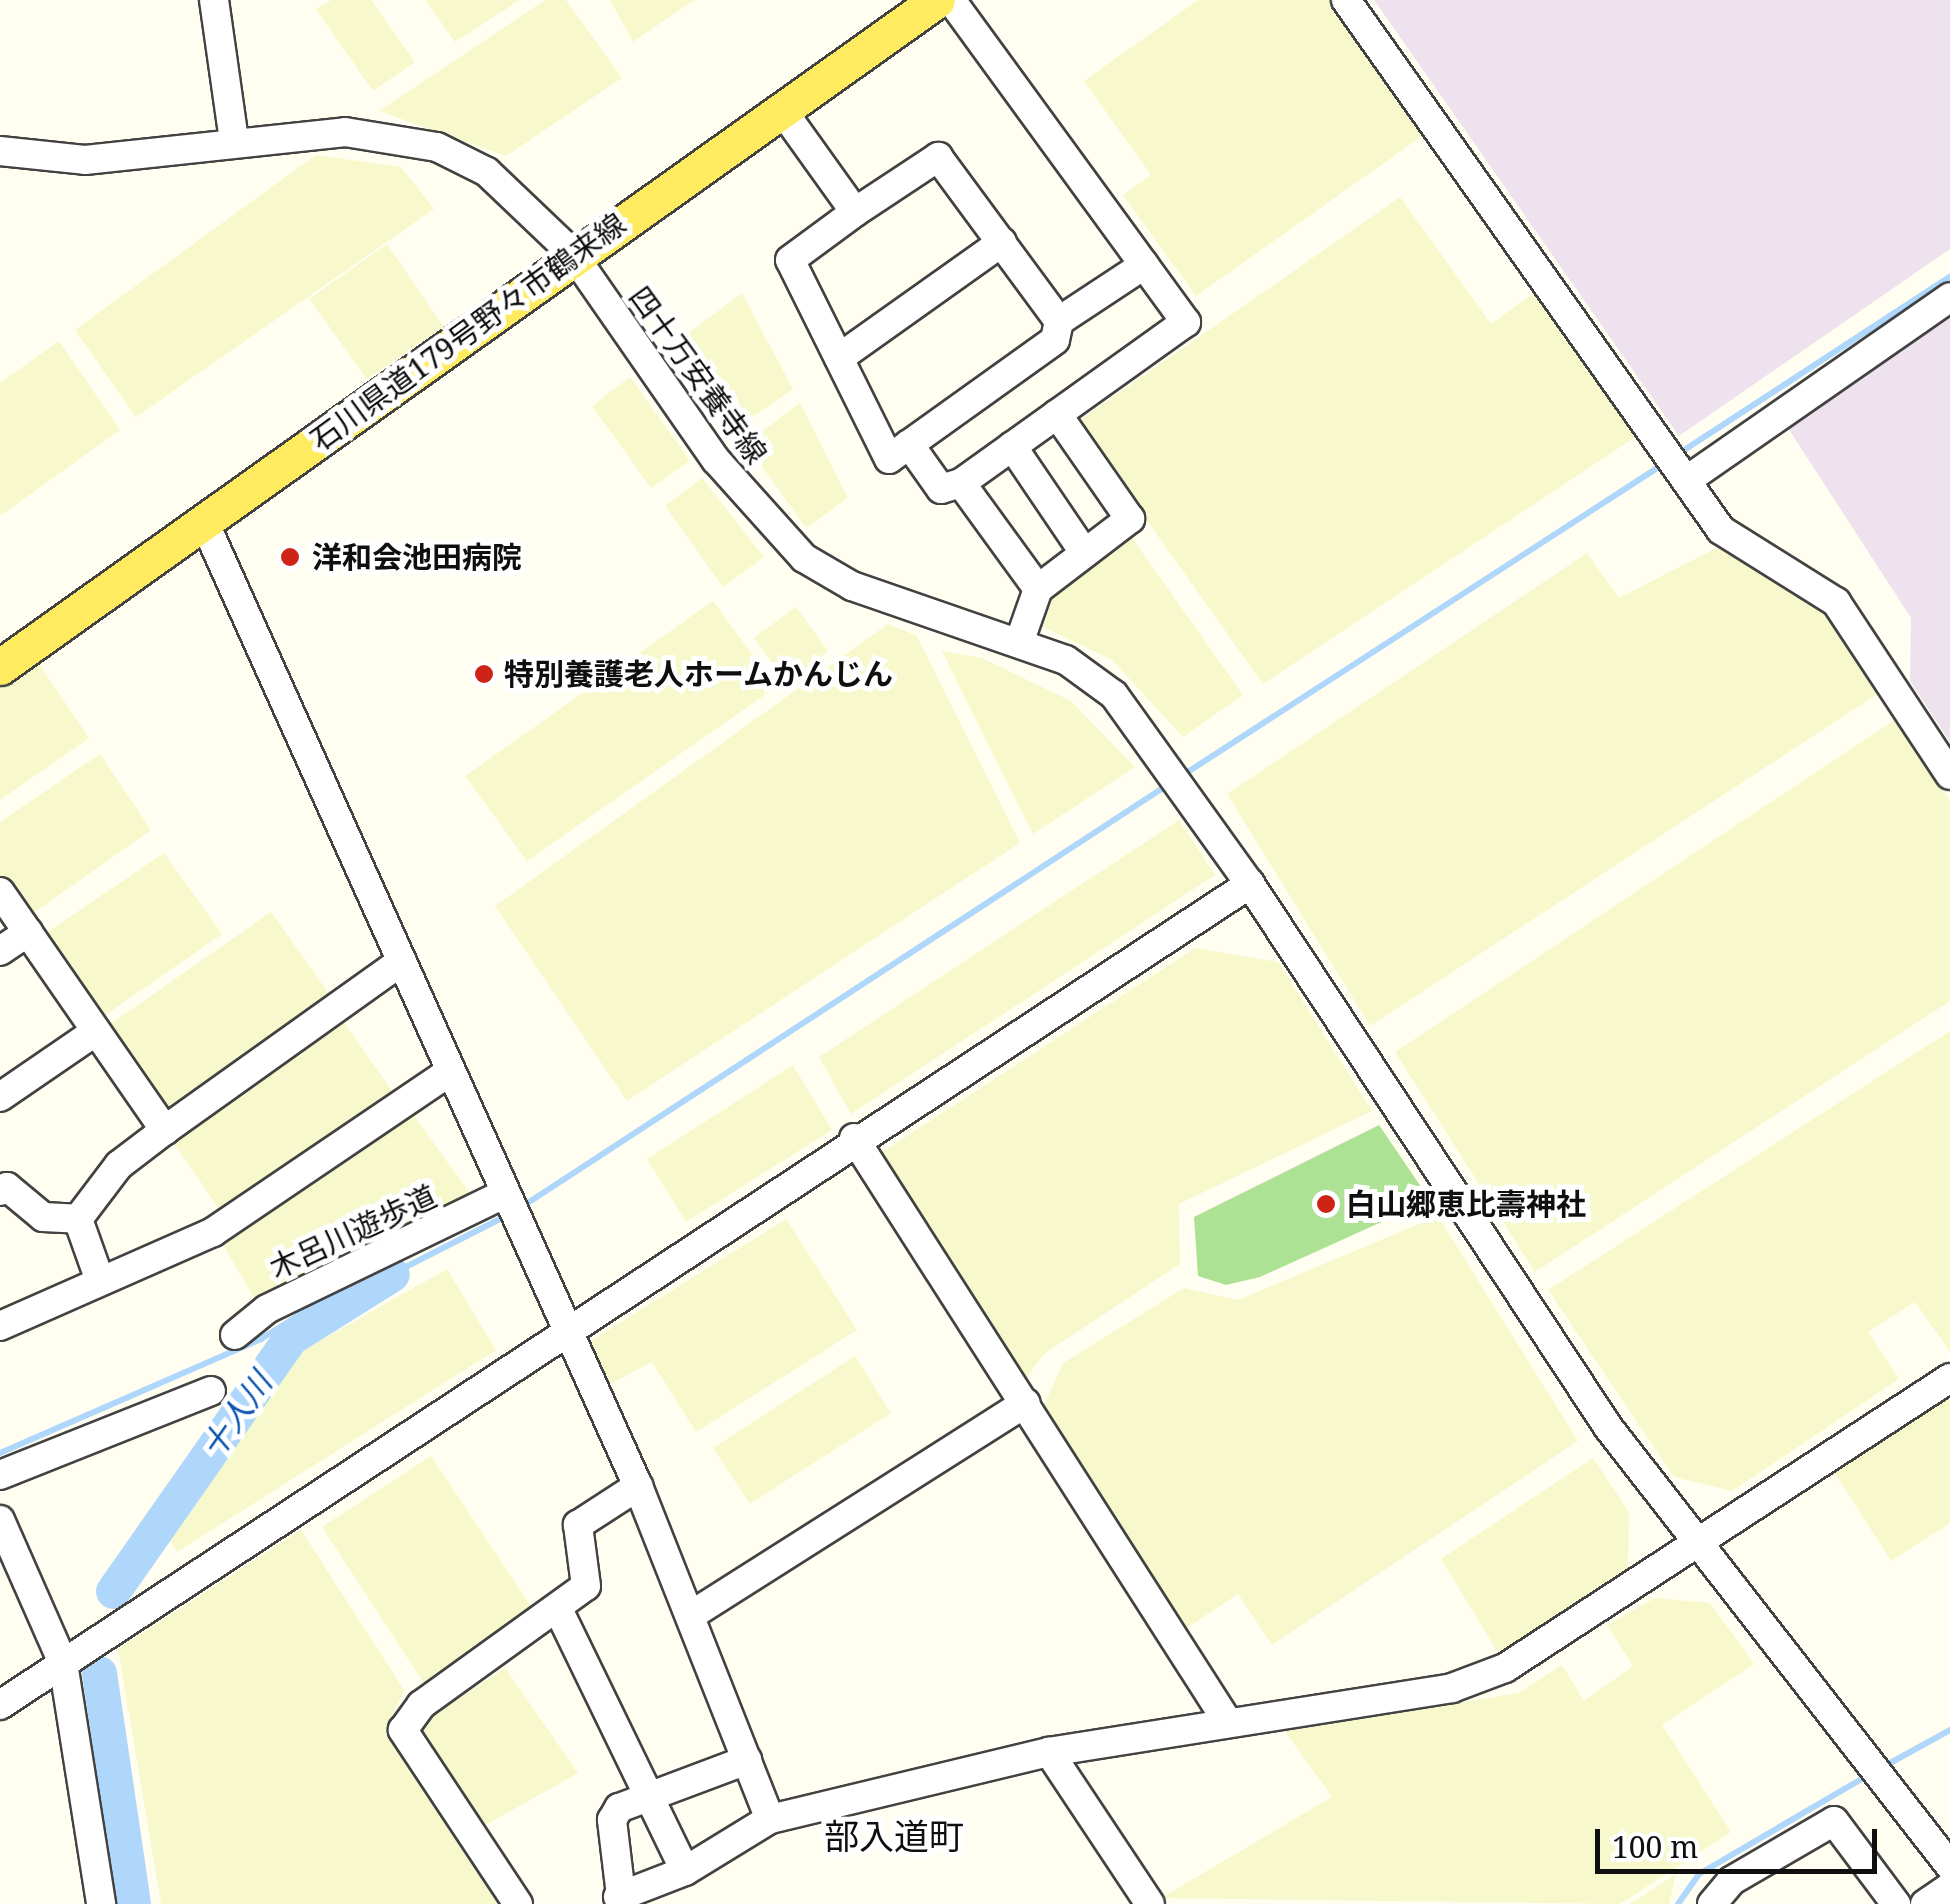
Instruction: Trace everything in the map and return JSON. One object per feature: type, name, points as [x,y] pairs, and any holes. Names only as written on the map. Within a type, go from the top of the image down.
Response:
[{"type":"main road","name":"石川県道179号野々市鶴来線","points":[[0,667],[205,524],[572,253],[937,0]]},
{"type":"street","points":[[214,0],[234,140]]},
{"type":"street","points":[[908,444],[941,489],[961,483],[1186,322],[951,0]]},
{"type":"street","points":[[1346,0],[1722,530],[1836,602],[1950,775]]},
{"type":"street","points":[[782,110],[855,212]]},
{"type":"street","name":"四十万安養寺線","points":[[0,151],[86,160],[234,140],[346,132],[437,147],[488,172],[572,253],[716,460],[804,558],[852,586],[1020,640],[1114,695],[1191,790],[1608,1427],[1950,1866]]},
{"type":"street","points":[[1060,321],[938,157],[790,260],[889,458],[1055,340],[1060,321],[1144,265]]},
{"type":"street","points":[[839,358],[1002,242]]},
{"type":"street","points":[[1677,466],[1950,298]]},
{"type":"street","points":[[1020,640],[1038,589],[1130,519],[1057,414]]},
{"type":"street","points":[[1012,446],[1084,552]]},
{"type":"street","points":[[961,483],[1038,589]]},
{"type":"street","points":[[205,524],[402,962],[448,1074],[638,1486],[693,1614],[770,1820]]},
{"type":"street","points":[[0,1704],[854,1138],[1250,884]]},
{"type":"street","points":[[0,892],[165,1130]]},
{"type":"street","points":[[0,951],[28,932]]},
{"type":"street","points":[[78,1219],[119,1166],[402,962]]},
{"type":"street","points":[[0,1097],[95,1032]]},
{"type":"street","points":[[0,1326],[98,1278],[214,1232],[448,1074]]},
{"type":"street","points":[[854,1138],[1227,1721]]},
{"type":"street","points":[[0,1191],[7,1187],[43,1218],[78,1219]]},
{"type":"street","name":"木呂川遊歩道","points":[[235,1335],[268,1308],[511,1208]]},
{"type":"street","points":[[78,1219],[98,1278]]},
{"type":"street","points":[[747,1760],[650,1796],[612,1820],[620,1900],[685,1871],[770,1820],[1049,1752],[1487,1675],[1698,1544],[1950,1378]]},
{"type":"street","points":[[0,1475],[211,1390]]},
{"type":"street","points":[[693,1614],[1026,1403]]},
{"type":"street","points":[[518,1904],[403,1730],[420,1704],[586,1586],[578,1525],[638,1486]]},
{"type":"street","points":[[0,1520],[63,1663],[101,1904]]},
{"type":"street","points":[[558,1609],[685,1871]]},
{"type":"street","points":[[1049,1752],[1150,1904]]},
{"type":"street","points":[[1712,1904],[1732,1881],[1834,1821],[1896,1904]]},
{"type":"street","points":[[1925,1904],[1950,1887]]},
{"type":"shaded area","points":[[1374,0],[1950,0],[1950,249],[1679,436]]},
{"type":"shaded area","points":[[1950,313],[1950,742],[1910,681],[1911,618],[1786,425]]},
{"type":"green space","points":[[331,0],[371,0],[415,62],[373,91],[316,9]]},
{"type":"green space","points":[[425,0],[520,0],[455,42]]},
{"type":"green space","points":[[545,0],[566,0],[622,78],[506,156],[379,111]]},
{"type":"green space","points":[[610,0],[694,0],[633,42]]},
{"type":"green space","points":[[1198,0],[1329,0],[1425,134],[1196,296],[1123,195],[1151,175],[1084,81]]},
{"type":"green space","points":[[316,155],[401,167],[434,209],[136,417],[75,330]]},
{"type":"green space","points":[[1400,197],[1491,324],[1534,293],[1637,436],[1263,684],[1077,422]]},
{"type":"green space","points":[[387,244],[444,327],[367,379],[309,299]]},
{"type":"green space","points":[[742,293],[793,389],[738,427],[678,341]]},
{"type":"green space","points":[[59,341],[120,430],[0,516],[0,383]]},
{"type":"green space","points":[[630,377],[690,461],[651,488],[592,406]]},
{"type":"green space","points":[[800,403],[848,498],[806,528],[746,444]]},
{"type":"green space","points":[[702,478],[764,557],[723,587],[665,506]]},
{"type":"green space","points":[[1130,535],[1243,695],[1183,737],[1112,660],[1033,622],[1048,595]]},
{"type":"green space","points":[[1724,544],[1831,614],[1882,691],[1370,1026],[1227,794],[1587,553],[1619,598]]},
{"type":"green space","points":[[713,601],[776,687],[527,861],[465,776]]},
{"type":"green space","points":[[796,607],[828,651],[787,682],[754,638]]},
{"type":"green space","points":[[888,624],[917,636],[1020,843],[627,1101],[495,906]]},
{"type":"green space","points":[[942,651],[982,658],[1071,701],[1135,767],[1033,834]]},
{"type":"green space","points":[[37,661],[89,738],[0,800],[0,687]]},
{"type":"green space","points":[[1896,719],[1950,801],[1950,1001],[1535,1272],[1395,1052]]},
{"type":"green space","points":[[100,754],[151,830],[29,916],[0,875],[0,822]]},
{"type":"green space","points":[[1179,820],[1215,875],[851,1114],[819,1057]]},
{"type":"green space","points":[[164,853],[222,934],[100,1019],[43,935]]},
{"type":"green space","points":[[271,912],[335,1002],[168,1115],[109,1025]]},
{"type":"green space","points":[[1195,948],[1278,962],[1372,1111],[1179,1204],[1180,1264],[1044,1354],[1024,1381],[878,1155]]},
{"type":"green space","points":[[341,1018],[394,1094],[222,1213],[170,1138]]},
{"type":"green space","points":[[1950,1031],[1950,1352],[1915,1302],[1868,1332],[1899,1379],[1732,1491],[1674,1477],[1548,1290]]},
{"type":"green space","points":[[793,1065],[832,1130],[686,1222],[647,1159]]},
{"type":"green space","points":[[414,1116],[475,1200],[326,1258],[258,1305],[222,1243]]},
{"type":"green space","points":[[1379,1125],[1430,1200],[1260,1277],[1226,1285],[1198,1276],[1194,1217]]},
{"type":"green space","points":[[1438,1216],[1578,1441],[1272,1645],[1238,1594],[1182,1631],[1042,1409],[1063,1363],[1184,1288],[1238,1300]]},
{"type":"green space","points":[[786,1219],[857,1330],[696,1432],[652,1362],[607,1386],[586,1344]]},
{"type":"green space","points":[[447,1269],[496,1350],[177,1552],[169,1538],[302,1351]]},
{"type":"green space","points":[[855,1356],[891,1413],[750,1504],[713,1448]]},
{"type":"green space","points":[[1950,1396],[1950,1523],[1891,1561],[1834,1472]]},
{"type":"green space","points":[[431,1456],[532,1608],[427,1688],[322,1527]]},
{"type":"green space","points":[[1593,1458],[1629,1512],[1628,1570],[1498,1653],[1441,1559]]},
{"type":"green space","points":[[301,1530],[404,1690],[387,1728],[498,1904],[161,1904],[118,1649]]},
{"type":"green space","points":[[1655,1598],[1710,1603],[1754,1664],[1662,1725],[1731,1832],[1620,1904],[1161,1898],[1332,1797],[1284,1730],[1519,1693],[1562,1665],[1584,1701],[1633,1666],[1607,1625]]},
{"type":"green space","points":[[505,1668],[578,1773],[482,1827],[419,1725]]},
{"type":"green space","points":[[1676,1874],[1669,1904],[1630,1904]]},
{"type":"waterway","points":[[1675,456],[1950,277]]},
{"type":"waterway","points":[[1180,777],[1665,463]]},
{"type":"waterway","points":[[523,1206],[1169,784]]},
{"type":"waterway","points":[[0,1453],[261,1339],[349,1284],[392,1274],[508,1215]]},
{"type":"waterway","name":"十人川","points":[[113,1591],[290,1338],[392,1274]]},
{"type":"waterway","name":"十人川","points":[[99,1673],[133,1904]]},
{"type":"waterway","points":[[1881,1768],[1950,1730]]},
{"type":"waterway","points":[[1678,1904],[1699,1874],[1870,1774]]},
{"type":"place","name":"洋和会池田病院","points":[[290,557]]},
{"type":"place","name":"特別養護老人ホームかんじん","points":[[484,674]]},
{"type":"place","name":"白山郷恵比壽神社","points":[[1326,1204]]},
{"type":"district","name":"部入道町","points":[[894,1836]]}]
